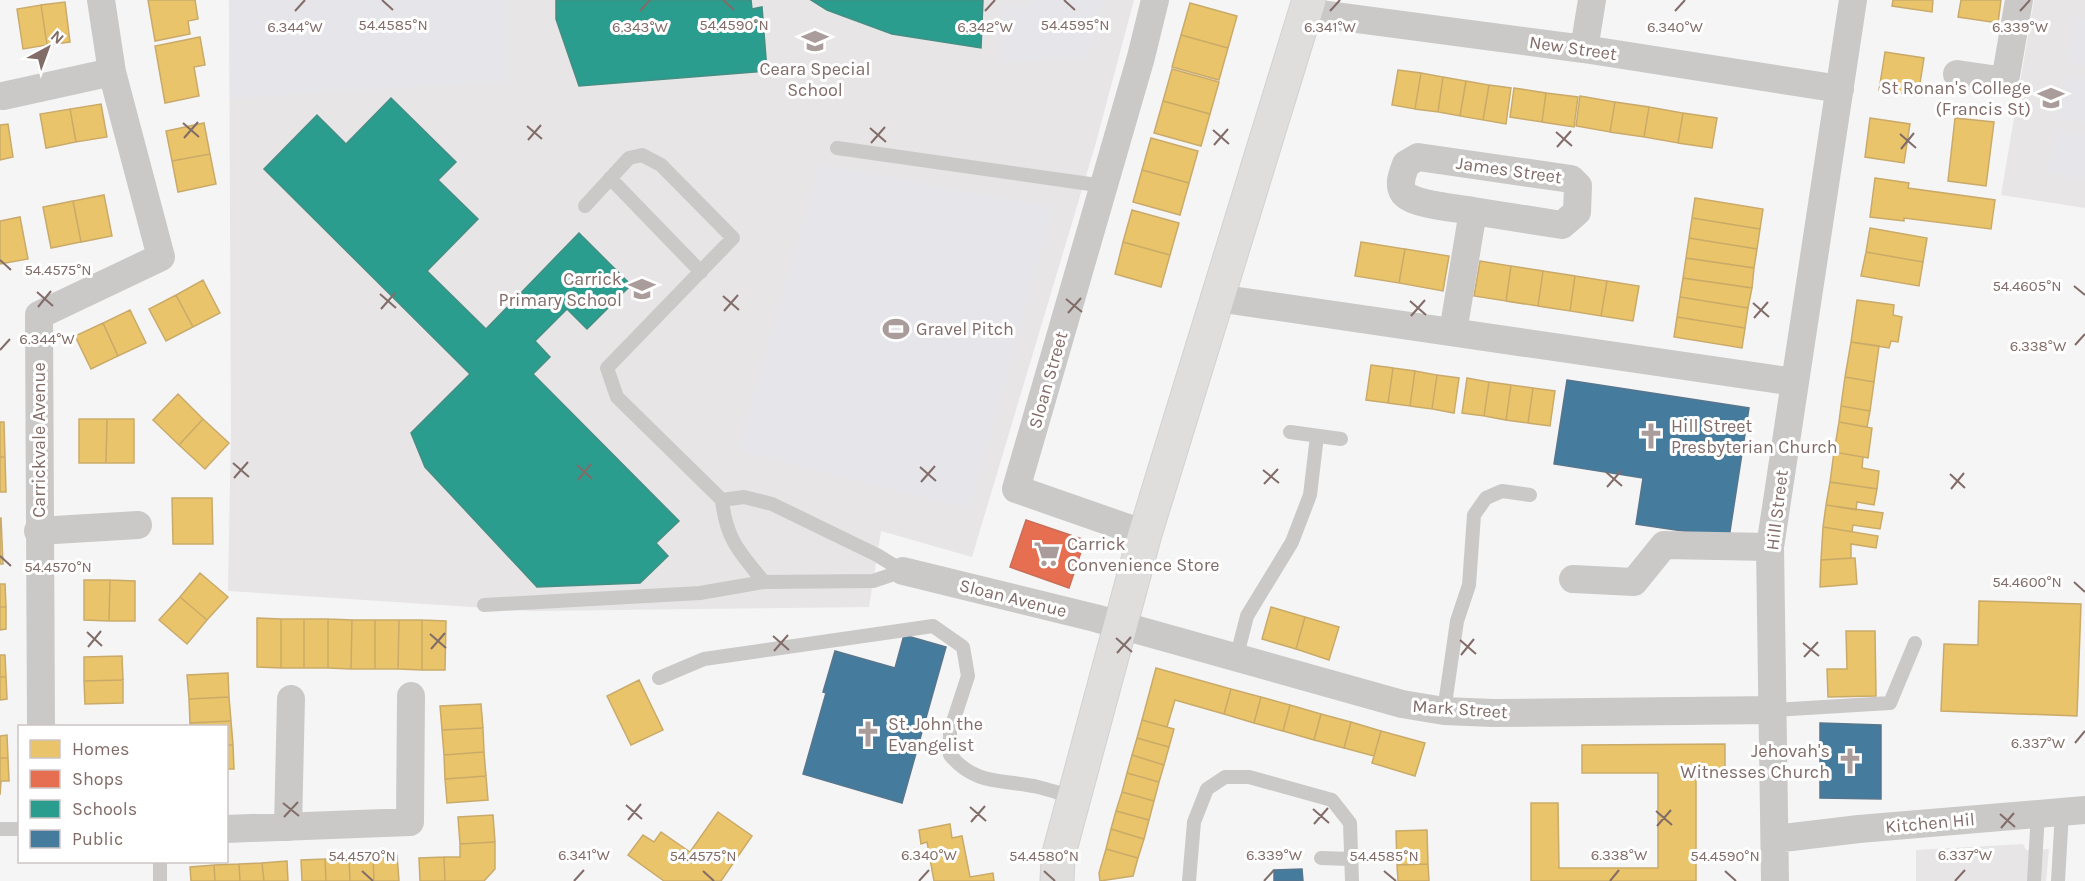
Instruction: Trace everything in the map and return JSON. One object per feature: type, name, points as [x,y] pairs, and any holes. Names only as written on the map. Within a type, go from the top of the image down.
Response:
[{"type":"street","name":"Carrickvale Avenue","points":[[41,725],[38,531],[42,447],[39,315],[162,257],[112,72],[101,0]]},
{"type":"street","name":"Sloan Street","points":[[1145,534],[1016,489],[1155,0]]},
{"type":"street","points":[[1584,49],[1592,0]]},
{"type":"street","name":"Hill Street","points":[[1775,881],[1770,548],[1853,0]]},
{"type":"street","points":[[1958,74],[2005,81],[2019,0]]},
{"type":"street","points":[[1057,881],[1058,857],[1122,627],[1145,534],[1307,3]]},
{"type":"street","name":"New Street","points":[[1307,3],[1584,49],[1840,88]]},
{"type":"street","points":[[3,96],[112,72]]},
{"type":"street","name":"James Street","points":[[1418,157],[1571,179],[1578,186],[1577,212],[1562,225],[1473,211],[1412,200],[1404,193],[1401,181],[1406,164],[1418,157]]},
{"type":"street","points":[[1453,332],[1473,211]]},
{"type":"street","points":[[1217,298],[1794,382]]},
{"type":"street","name":"Carrickvale Avenue","points":[[38,531],[138,525]]},
{"type":"street","points":[[1573,579],[1634,582],[1664,545],[1770,548]]},
{"type":"street","name":"Sloan Avenue","points":[[903,571],[1095,618],[1122,627]]},
{"type":"street","name":"Mark Street","points":[[1122,627],[1402,704],[1444,711],[1493,713],[1773,710]]},
{"type":"street","points":[[228,829],[410,822],[411,696]]},
{"type":"street","points":[[288,827],[291,699]]},
{"type":"street","name":"Kitchen Hil","points":[[1775,839],[2062,812]]},
{"type":"lane","points":[[837,148],[1104,186]]},
{"type":"lane","points":[[585,206],[629,158],[642,154],[661,165],[733,238],[607,368],[617,397],[722,500],[725,526],[741,555],[764,582]]},
{"type":"lane","points":[[610,178],[701,272]]},
{"type":"lane","points":[[1290,432],[1341,439]]},
{"type":"lane","points":[[1236,659],[1247,616],[1292,542],[1310,495],[1317,436]]},
{"type":"lane","points":[[1444,711],[1457,621],[1469,585],[1474,515],[1486,498],[1502,492],[1530,495]]},
{"type":"lane","points":[[722,500],[744,497],[772,504],[877,555],[903,571]]},
{"type":"lane","points":[[484,605],[700,593],[764,582],[873,581],[903,571]]},
{"type":"lane","points":[[659,678],[704,659],[933,626],[963,647],[968,676],[950,731],[950,754],[960,767],[991,782],[1036,787],[1074,797]]},
{"type":"lane","points":[[1773,710],[1890,703],[1916,643]]},
{"type":"lane","points":[[1189,881],[1194,822],[1207,789],[1225,777],[1249,777],[1332,800],[1350,823],[1352,881]]},
{"type":"lane","points":[[2034,881],[2062,812]]},
{"type":"lane","points":[[2058,881],[2062,812]]},
{"type":"lane","points":[[0,829],[18,829]]},
{"type":"lane","points":[[1321,858],[1350,859]]},
{"type":"lane","points":[[160,863],[160,881]]},
{"type":"shaded area","name":"Carrick Primary School","points":[[229,0],[1134,0],[1095,146],[972,557],[881,531],[869,607],[533,611],[228,591],[231,431]]},
{"type":"shaded area","points":[[229,0],[507,0],[508,82],[230,98]]},
{"type":"shaded area","points":[[1033,0],[1103,0],[1088,58],[999,63],[1005,3],[1032,5]]},
{"type":"shaded area","name":"St Ronan's College (Francis St)","points":[[2034,0],[2085,0],[2085,208],[2001,195]]},
{"type":"shaded area","points":[[2075,17],[2085,19],[2085,65],[2067,61]]},
{"type":"shaded area","points":[[2066,74],[2085,77],[2085,123],[2058,118]]},
{"type":"shaded area","points":[[2056,129],[2085,134],[2085,180],[2048,173]]},
{"type":"shaded area","name":"Gravel Pitch","points":[[820,164],[1054,207],[969,509],[738,451]]},
{"type":"shaded area","points":[[2023,844],[2026,850],[2049,849],[2046,881],[1916,881],[1916,850]]},
{"type":"building: Homes","points":[[148,0],[195,0],[198,19],[188,21],[190,34],[155,41]]},
{"type":"building: Homes","points":[[1893,0],[1933,0],[1932,12],[1892,6]]},
{"type":"building: Homes","points":[[1961,0],[2001,0],[1998,23],[1958,17]]},
{"type":"building: Homes","points":[[65,2],[70,42],[47,45],[41,5]]},
{"type":"building: Homes","points":[[1190,3],[1237,16],[1228,48],[1181,35]]},
{"type":"building: Homes","points":[[41,5],[47,45],[23,49],[17,9]]},
{"type":"building: Homes","points":[[1181,35],[1228,48],[1219,80],[1172,67]]},
{"type":"building: Homes","points":[[200,37],[205,65],[194,67],[199,96],[165,103],[155,46]]},
{"type":"building: Homes","points":[[1885,52],[1924,58],[1918,96],[1879,90]]},
{"type":"building: Homes","points":[[1172,69],[1219,82],[1210,114],[1163,101]]},
{"type":"building: Homes","points":[[1398,70],[1421,73],[1415,109],[1392,105]]},
{"type":"building: Homes","points":[[1421,73],[1443,77],[1438,112],[1415,109]]},
{"type":"building: Homes","points":[[1443,77],[1466,81],[1460,116],[1438,112]]},
{"type":"building: Homes","points":[[1466,81],[1489,85],[1483,120],[1460,116]]},
{"type":"building: Homes","points":[[1489,85],[1511,88],[1506,124],[1483,120]]},
{"type":"building: Homes","points":[[1514,88],[1546,93],[1542,122],[1510,117]]},
{"type":"building: Homes","points":[[1546,93],[1578,97],[1574,127],[1542,122]]},
{"type":"building: Homes","points":[[1580,96],[1615,102],[1610,132],[1576,126]]},
{"type":"building: Homes","points":[[1163,101],[1210,114],[1201,146],[1154,133]]},
{"type":"building: Homes","points":[[1615,102],[1649,107],[1644,137],[1610,132]]},
{"type":"building: Homes","points":[[101,104],[107,137],[76,142],[70,109]]},
{"type":"building: Homes","points":[[1649,107],[1683,113],[1678,143],[1644,137]]},
{"type":"building: Homes","points":[[70,109],[76,142],[46,148],[40,114]]},
{"type":"building: Homes","points":[[1683,113],[1717,118],[1712,148],[1678,143]]},
{"type":"building: Homes","points":[[1870,118],[1910,124],[1904,163],[1865,157]]},
{"type":"building: Homes","points":[[1955,118],[1994,122],[1986,186],[1948,181]]},
{"type":"building: Homes","points":[[204,123],[210,154],[172,161],[166,131]]},
{"type":"building: Homes","points":[[8,124],[13,157],[0,160],[0,125]]},
{"type":"building: Homes","points":[[1151,138],[1198,151],[1189,183],[1142,170]]},
{"type":"building: Homes","points":[[210,154],[216,184],[178,192],[172,161]]},
{"type":"building: Homes","points":[[1142,170],[1189,183],[1180,215],[1133,202]]},
{"type":"building: Homes","points":[[1875,178],[1909,183],[1908,188],[1995,200],[1991,229],[1904,218],[1904,221],[1870,217]]},
{"type":"building: Homes","points":[[104,195],[112,236],[81,242],[73,201]]},
{"type":"building: Homes","points":[[1695,198],[1763,209],[1760,229],[1692,218]]},
{"type":"building: Homes","points":[[73,201],[81,242],[51,248],[43,207]]},
{"type":"building: Homes","points":[[1132,210],[1179,223],[1170,255],[1123,242]]},
{"type":"building: Homes","points":[[20,217],[28,259],[0,264],[0,221]]},
{"type":"building: Homes","points":[[1692,218],[1760,229],[1757,249],[1689,238]]},
{"type":"building: Homes","points":[[1870,228],[1927,238],[1923,262],[1866,252]]},
{"type":"building: Homes","points":[[1689,238],[1757,249],[1754,268],[1686,258]]},
{"type":"building: Homes","points":[[1123,242],[1170,255],[1161,287],[1115,274]]},
{"type":"building: Homes","points":[[1361,242],[1405,249],[1399,283],[1355,276]]},
{"type":"building: Homes","points":[[1405,249],[1449,256],[1443,291],[1399,283]]},
{"type":"building: Homes","points":[[1866,252],[1923,262],[1919,286],[1861,276]]},
{"type":"building: Homes","points":[[1686,258],[1754,268],[1752,288],[1683,278]]},
{"type":"building: Homes","points":[[1480,261],[1511,266],[1506,301],[1474,296]]},
{"type":"building: Homes","points":[[1511,266],[1543,271],[1538,306],[1506,301]]},
{"type":"building: Homes","points":[[1543,271],[1575,276],[1570,311],[1538,306]]},
{"type":"building: Homes","points":[[1575,276],[1607,281],[1601,316],[1570,311]]},
{"type":"building: Homes","points":[[1683,278],[1752,288],[1748,308],[1680,297]]},
{"type":"building: Homes","points":[[203,280],[220,313],[193,327],[176,295]]},
{"type":"building: Homes","points":[[1607,281],[1639,286],[1633,321],[1601,316]]},
{"type":"building: Homes","points":[[176,295],[193,327],[166,341],[149,309]]},
{"type":"building: Homes","points":[[1680,297],[1748,308],[1745,328],[1677,317]]},
{"type":"building: Homes","points":[[1857,300],[1894,305],[1893,315],[1902,317],[1898,342],[1891,341],[1889,348],[1851,342]]},
{"type":"building: Homes","points":[[130,310],[146,343],[118,356],[103,323]]},
{"type":"building: Homes","points":[[1677,317],[1745,328],[1742,348],[1674,337]]},
{"type":"building: Homes","points":[[103,323],[118,356],[91,369],[75,336]]},
{"type":"building: Homes","points":[[1851,342],[1879,346],[1874,382],[1845,377]]},
{"type":"building: Homes","points":[[1371,365],[1393,368],[1388,403],[1366,400]]},
{"type":"building: Homes","points":[[1393,368],[1415,371],[1410,406],[1388,403]]},
{"type":"building: Homes","points":[[1415,371],[1437,375],[1432,409],[1410,406]]},
{"type":"building: Homes","points":[[1437,375],[1459,378],[1454,413],[1432,409]]},
{"type":"building: Homes","points":[[1845,377],[1874,382],[1870,411],[1841,406]]},
{"type":"building: Homes","points":[[1467,378],[1489,382],[1484,416],[1462,413]]},
{"type":"building: Homes","points":[[1489,382],[1511,385],[1506,420],[1484,416]]},
{"type":"building: Homes","points":[[1511,385],[1533,388],[1528,423],[1506,420]]},
{"type":"building: Homes","points":[[1533,388],[1555,391],[1550,426],[1528,423]]},
{"type":"building: Homes","points":[[178,394],[203,419],[179,445],[153,420]]},
{"type":"building: Homes","points":[[1841,406],[1870,411],[1867,427],[1839,422]]},
{"type":"building: Homes","points":[[79,419],[107,419],[106,463],[79,463]]},
{"type":"building: Homes","points":[[107,419],[134,419],[134,463],[106,463]]},
{"type":"building: Homes","points":[[203,419],[229,443],[205,469],[179,445]]},
{"type":"building: Homes","points":[[0,422],[4,422],[5,457],[0,457]]},
{"type":"building: Homes","points":[[1839,422],[1872,428],[1868,458],[1834,452]]},
{"type":"building: Homes","points":[[1834,452],[1863,457],[1862,468],[1879,471],[1877,489],[1830,482]]},
{"type":"building: Homes","points":[[0,457],[5,457],[6,492],[0,492]]},
{"type":"building: Homes","points":[[1830,482],[1877,489],[1874,505],[1857,502],[1856,510],[1826,505]]},
{"type":"building: Homes","points":[[172,498],[212,498],[213,544],[173,544]]},
{"type":"building: Homes","points":[[1826,505],[1883,513],[1880,529],[1853,525],[1852,532],[1823,527]]},
{"type":"building: Homes","points":[[1,518],[3,564],[0,564]]},
{"type":"building: Homes","points":[[1823,527],[1878,536],[1876,548],[1851,544],[1851,558],[1821,560]]},
{"type":"building: Homes","points":[[1855,558],[1857,584],[1820,587],[1821,560]]},
{"type":"building: Homes","points":[[200,573],[228,597],[207,620],[180,597]]},
{"type":"building: Homes","points":[[84,580],[110,580],[109,621],[84,620]]},
{"type":"building: Homes","points":[[110,580],[135,581],[135,621],[109,621]]},
{"type":"building: Homes","points":[[0,584],[5,584],[6,607],[0,607]]},
{"type":"building: Homes","points":[[180,597],[207,620],[187,644],[159,620]]},
{"type":"building: Homes","points":[[1979,601],[2081,604],[2077,716],[1941,711],[1944,644],[1978,645]]},
{"type":"building: Homes","points":[[0,607],[6,607],[6,629],[0,630]]},
{"type":"building: Homes","points":[[1271,607],[1305,617],[1296,649],[1262,639]]},
{"type":"building: Homes","points":[[1305,617],[1339,627],[1329,660],[1296,649]]},
{"type":"building: Homes","points":[[257,618],[281,619],[281,668],[257,667]]},
{"type":"building: Homes","points":[[281,619],[304,619],[304,668],[281,668]]},
{"type":"building: Homes","points":[[304,619],[328,619],[328,668],[304,668]]},
{"type":"building: Homes","points":[[328,619],[352,620],[351,669],[328,668]]},
{"type":"building: Homes","points":[[352,620],[375,620],[375,669],[351,669]]},
{"type":"building: Homes","points":[[375,620],[399,620],[398,669],[375,669]]},
{"type":"building: Homes","points":[[399,620],[422,620],[422,670],[398,669]]},
{"type":"building: Homes","points":[[422,620],[446,621],[445,670],[422,670]]},
{"type":"building: Homes","points":[[1846,631],[1875,631],[1876,696],[1828,697],[1827,669],[1847,669]]},
{"type":"building: Homes","points":[[0,655],[5,655],[6,677],[0,677]]},
{"type":"building: Homes","points":[[122,656],[123,680],[84,681],[84,657]]},
{"type":"building: Homes","points":[[1156,668],[1231,689],[1224,714],[1175,700],[1167,727],[1142,720]]},
{"type":"building: Homes","points":[[228,673],[229,697],[189,699],[187,675]]},
{"type":"building: Homes","points":[[0,677],[6,677],[7,699],[0,700]]},
{"type":"building: Homes","points":[[123,680],[123,703],[85,704],[84,681]]},
{"type":"building: Homes","points":[[639,680],[663,730],[631,745],[607,696]]},
{"type":"building: Homes","points":[[1231,689],[1261,697],[1254,723],[1224,714]]},
{"type":"building: Homes","points":[[229,697],[231,721],[190,723],[189,699]]},
{"type":"building: Homes","points":[[1261,697],[1290,705],[1283,731],[1254,723]]},
{"type":"building: Homes","points":[[481,704],[483,728],[442,730],[440,706]]},
{"type":"building: Homes","points":[[1290,705],[1321,714],[1314,740],[1283,731]]},
{"type":"building: Homes","points":[[1321,714],[1351,722],[1344,748],[1314,740]]},
{"type":"building: Homes","points":[[1142,720],[1174,729],[1169,747],[1137,738]]},
{"type":"building: Homes","points":[[231,721],[233,745],[228,745],[228,725],[191,725],[190,723]]},
{"type":"building: Homes","points":[[1351,722],[1381,731],[1374,756],[1344,748]]},
{"type":"building: Homes","points":[[483,728],[484,752],[444,755],[442,730]]},
{"type":"building: Homes","points":[[1381,731],[1425,743],[1415,776],[1372,763]]},
{"type":"building: Homes","points":[[7,735],[8,758],[0,758],[0,736]]},
{"type":"building: Homes","points":[[1137,738],[1169,747],[1164,765],[1132,755]]},
{"type":"building: Homes","points":[[1725,744],[1725,773],[1696,773],[1696,881],[1531,881],[1531,803],[1558,803],[1559,868],[1658,868],[1658,773],[1582,773],[1582,745]]},
{"type":"building: Homes","points":[[228,745],[233,745],[234,769],[228,769]]},
{"type":"building: Homes","points":[[484,752],[486,776],[445,779],[444,755]]},
{"type":"building: Homes","points":[[1132,755],[1164,765],[1159,782],[1127,773]]},
{"type":"building: Homes","points":[[0,758],[8,758],[9,781],[1,781],[0,795]]},
{"type":"building: Homes","points":[[1127,773],[1159,782],[1154,801],[1122,792]]},
{"type":"building: Homes","points":[[486,776],[488,800],[447,803],[445,779]]},
{"type":"building: Homes","points":[[1122,792],[1154,801],[1149,820],[1116,811]]},
{"type":"building: Homes","points":[[1116,811],[1149,820],[1144,839],[1111,829]]},
{"type":"building: Homes","points":[[718,812],[752,836],[721,881],[664,881],[628,855],[643,835],[654,842],[661,832],[690,852]]},
{"type":"building: Homes","points":[[493,815],[495,842],[460,844],[458,817]]},
{"type":"building: Homes","points":[[950,824],[952,838],[962,836],[970,877],[993,873],[994,881],[934,881],[927,842],[921,844],[919,830]]},
{"type":"building: Homes","points":[[1111,829],[1144,839],[1138,858],[1106,849]]},
{"type":"building: Homes","points":[[1427,830],[1428,864],[1397,865],[1396,831]]},
{"type":"building: Homes","points":[[495,842],[495,869],[484,881],[445,881],[444,857],[460,857],[460,844]]},
{"type":"building: Homes","points":[[1106,849],[1138,858],[1133,876],[1100,881],[1099,873]]},
{"type":"building: Homes","points":[[397,855],[399,881],[374,881],[373,856]]},
{"type":"building: Homes","points":[[373,856],[374,881],[350,881],[349,858]]},
{"type":"building: Homes","points":[[444,857],[445,881],[420,881],[419,858]]},
{"type":"building: Homes","points":[[349,858],[350,881],[326,881],[325,859]]},
{"type":"building: Homes","points":[[325,859],[326,881],[302,881],[301,860]]},
{"type":"building: Homes","points":[[287,861],[288,881],[264,881],[262,863]]},
{"type":"building: Homes","points":[[262,863],[264,881],[240,881],[239,864]]},
{"type":"building: Homes","points":[[239,864],[240,881],[215,881],[214,865]]},
{"type":"building: Homes","points":[[1428,864],[1429,881],[1398,881],[1397,865]]},
{"type":"building: Homes","points":[[214,865],[215,881],[191,881],[190,867]]},
{"type":"building: Shops","name":"Carrick Convenience Store","points":[[1026,520],[1085,540],[1069,588],[1010,567]]},
{"type":"building: Schools","points":[[556,0],[751,0],[752,9],[762,7],[767,71],[579,86],[556,19]]},
{"type":"building: Schools","points":[[811,0],[983,0],[981,48],[892,34],[827,10]]},
{"type":"building: Schools","points":[[391,98],[456,162],[438,180],[478,219],[427,271],[486,329],[579,233],[631,285],[587,329],[567,309],[535,341],[550,357],[533,374],[679,521],[656,543],[668,556],[640,583],[537,587],[425,467],[411,433],[470,374],[264,169],[317,115],[346,144]]},
{"type":"building: Public","name":"Hill Street Presbyterian Church","points":[[1567,380],[1749,408],[1729,538],[1636,524],[1643,478],[1554,464]]},
{"type":"building: Public","name":"St. John the Evangelist","points":[[904,635],[946,647],[902,803],[803,774],[826,693],[823,692],[835,651],[895,668]]},
{"type":"building: Public","name":"Jehovah's Witnesses Church","points":[[1820,723],[1881,725],[1881,799],[1820,798]]},
{"type":"building: Public","points":[[1302,869],[1303,881],[1274,881],[1274,870]]},
{"type":"place","name":"Ceara Special School","points":[[815,41]]},
{"type":"place","name":"St Ronan's College (Francis St)","points":[[2051,98]]},
{"type":"place","name":"Carrick Primary School","points":[[642,289]]},
{"type":"place","name":"Gravel Pitch","points":[[896,329]]},
{"type":"place","name":"Hill Street Presbyterian Church","points":[[1651,436]]},
{"type":"place","name":"Carrick Convenience Store","points":[[1047,554]]},
{"type":"place","name":"St. John the Evangelist","points":[[868,734]]},
{"type":"place","name":"Jehovah's Witnesses Church","points":[[1850,761]]}]
